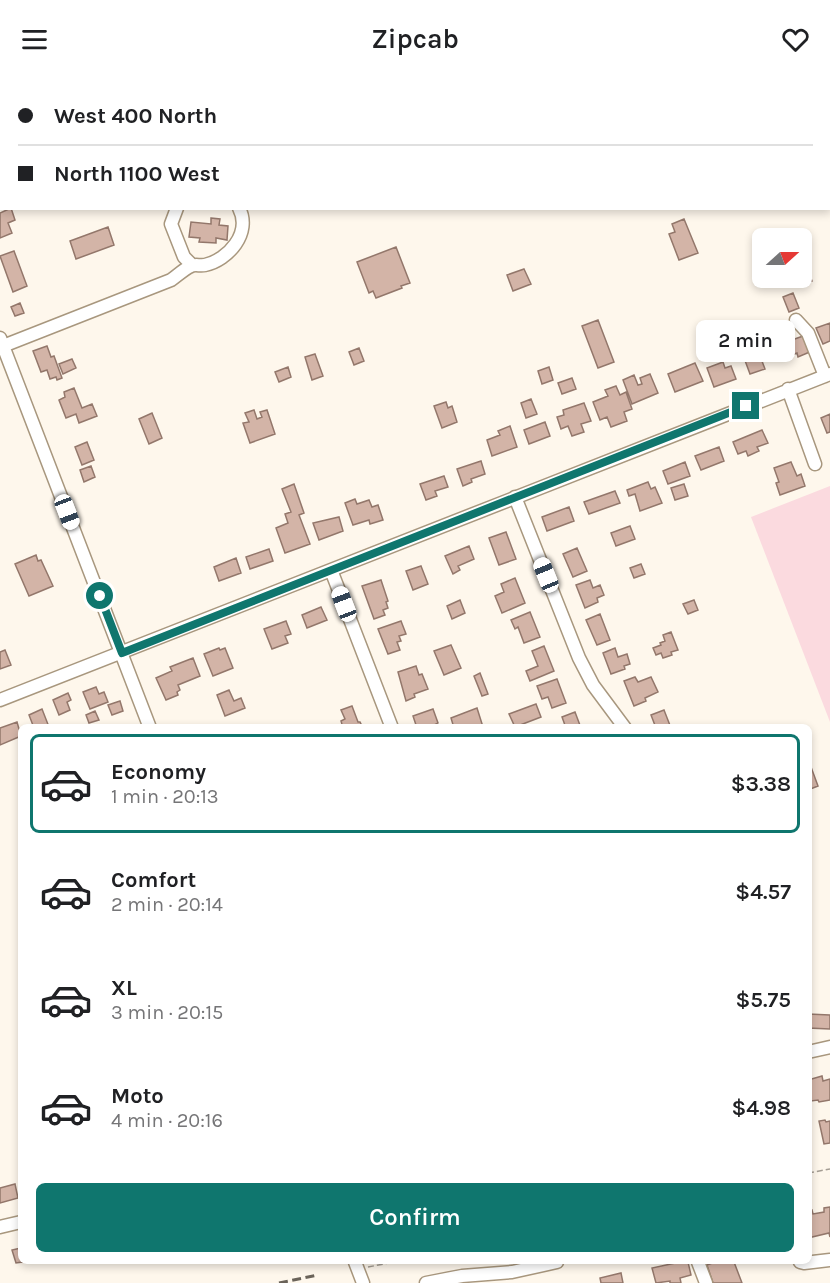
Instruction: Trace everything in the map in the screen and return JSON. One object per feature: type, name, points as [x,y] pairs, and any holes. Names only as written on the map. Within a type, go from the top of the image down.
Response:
[{"type":"street","points":[[176,210],[171,225],[184,257],[192,265]]},
{"type":"street","points":[[149,724],[1,342],[171,280],[192,265],[205,265],[223,257],[237,244],[242,227],[240,210]]},
{"type":"street","points":[[0,700],[827,375],[808,333],[796,320]]},
{"type":"street","points":[[788,389],[815,464]]},
{"type":"street","points":[[515,497],[579,658],[593,685],[622,724]]},
{"type":"street","points":[[331,570],[390,724]]},
{"type":"street","points":[[812,1051],[830,1047]]},
{"type":"street","points":[[0,1227],[18,1223]]},
{"type":"street","points":[[812,1262],[830,1260]]},
{"type":"street","points":[[356,1264],[363,1283]]},
{"type":"street","points":[[426,1283],[462,1276],[514,1277],[550,1264]]},
{"type":"street","points":[[699,1264],[706,1283]]},
{"type":"path","points":[[812,1172],[830,1169]]},
{"type":"path","points":[[370,1267],[384,1264]]},
{"type":"shaded area","points":[[830,486],[830,722],[751,517]]},
{"type":"building","points":[[12,210],[15,220],[8,223],[12,233],[0,238],[0,213]]},
{"type":"building","points":[[211,218],[220,219],[219,225],[228,226],[227,240],[216,238],[216,243],[199,242],[200,238],[189,237],[191,222],[211,224]]},
{"type":"building","points":[[684,219],[698,253],[679,260],[669,234],[675,232],[672,224]]},
{"type":"building","points":[[108,227],[114,245],[76,259],[70,241]]},
{"type":"building","points":[[396,247],[410,283],[376,298],[373,291],[369,293],[357,262]]},
{"type":"building","points":[[14,251],[27,286],[13,292],[0,256]]},
{"type":"building","points":[[524,269],[531,284],[513,291],[507,275]]},
{"type":"building","points":[[793,293],[799,308],[789,312],[783,297]]},
{"type":"building","points":[[20,303],[24,313],[15,316],[11,307]]},
{"type":"building","points":[[598,320],[614,362],[598,368],[582,326]]},
{"type":"building","points":[[830,323],[830,341],[823,344],[816,328]]},
{"type":"building","points":[[806,335],[812,351],[798,357],[797,353],[786,357],[779,339],[787,336],[789,341]]},
{"type":"building","points":[[765,338],[770,353],[760,356],[765,369],[750,374],[740,347]]},
{"type":"building","points":[[47,346],[51,357],[54,356],[62,378],[57,380],[56,377],[50,379],[47,370],[41,372],[33,351]]},
{"type":"building","points":[[359,348],[364,361],[354,365],[349,352]]},
{"type":"building","points":[[315,354],[323,376],[312,380],[305,357]]},
{"type":"building","points":[[72,359],[76,368],[63,374],[59,364]]},
{"type":"building","points":[[723,362],[725,368],[731,366],[736,379],[714,387],[707,368]]},
{"type":"building","points":[[695,363],[703,381],[675,392],[668,374]]},
{"type":"building","points":[[288,367],[291,377],[279,382],[275,372]]},
{"type":"building","points":[[549,367],[553,380],[542,384],[538,371]]},
{"type":"building","points":[[650,374],[658,393],[632,404],[623,380],[634,375],[638,385],[642,384],[640,378]]},
{"type":"building","points":[[572,378],[576,389],[562,394],[558,383]]},
{"type":"building","points":[[616,386],[620,395],[626,392],[632,409],[624,412],[627,421],[611,427],[607,417],[600,420],[593,402],[608,396],[605,390]]},
{"type":"building","points":[[74,388],[82,408],[92,404],[97,416],[79,423],[76,414],[66,418],[59,400],[65,397],[64,392]]},
{"type":"building","points":[[531,399],[537,414],[526,418],[521,403]]},
{"type":"building","points":[[446,402],[448,408],[452,406],[457,422],[442,428],[434,406]]},
{"type":"building","points":[[584,403],[591,421],[581,424],[584,432],[572,436],[568,426],[561,429],[557,417],[564,415],[563,410]]},
{"type":"building","points":[[254,410],[257,419],[262,417],[260,412],[267,410],[275,434],[250,443],[243,423],[249,422],[245,413]]},
{"type":"building","points":[[152,413],[162,438],[149,444],[139,419]]},
{"type":"building","points":[[830,414],[830,432],[827,433],[821,418]]},
{"type":"building","points":[[545,422],[550,436],[529,444],[524,430]]},
{"type":"building","points":[[510,426],[517,447],[492,456],[487,440],[500,435],[498,431]]},
{"type":"building","points":[[762,430],[768,443],[757,447],[759,451],[748,456],[746,451],[738,454],[733,442]]},
{"type":"building","points":[[87,442],[94,460],[82,465],[75,447]]},
{"type":"building","points":[[719,447],[724,461],[701,470],[695,456]]},
{"type":"building","points":[[481,461],[485,474],[471,479],[472,482],[463,486],[457,469]]},
{"type":"building","points":[[685,462],[690,476],[668,484],[663,471]]},
{"type":"building","points":[[791,462],[797,476],[801,474],[805,486],[780,495],[776,483],[779,482],[774,468]]},
{"type":"building","points":[[91,466],[95,477],[84,482],[80,470]]},
{"type":"building","points":[[444,476],[448,487],[435,491],[437,496],[426,500],[420,484]]},
{"type":"building","points":[[648,482],[651,489],[655,487],[662,503],[640,511],[635,494],[629,496],[627,490]]},
{"type":"building","points":[[294,484],[304,513],[299,515],[310,544],[285,553],[276,528],[288,523],[285,514],[291,512],[282,489]]},
{"type":"building","points":[[684,484],[688,496],[675,500],[671,488]]},
{"type":"building","points":[[615,491],[620,503],[589,514],[584,502]]},
{"type":"building","points":[[355,499],[357,504],[369,500],[372,507],[378,505],[383,520],[370,524],[369,520],[353,525],[345,503]]},
{"type":"building","points":[[569,507],[574,521],[547,531],[542,517]]},
{"type":"building","points":[[339,517],[343,531],[319,540],[313,523]]},
{"type":"building","points":[[630,526],[635,539],[616,546],[611,533]]},
{"type":"building","points":[[506,532],[516,559],[499,565],[489,538]]},
{"type":"building","points":[[469,546],[474,559],[458,566],[460,570],[453,574],[445,556]]},
{"type":"building","points":[[577,548],[587,571],[573,577],[563,554]]},
{"type":"building","points":[[269,549],[273,561],[250,569],[246,557]]},
{"type":"building","points":[[36,555],[38,561],[41,560],[53,586],[29,596],[15,564]]},
{"type":"building","points":[[236,558],[241,573],[219,581],[214,567]]},
{"type":"building","points":[[641,564],[645,574],[634,578],[630,568]]},
{"type":"building","points":[[421,566],[428,584],[413,590],[406,571]]},
{"type":"building","points":[[515,578],[525,603],[502,613],[495,596],[504,592],[501,584]]},
{"type":"building","points":[[381,580],[388,608],[383,610],[385,615],[374,619],[362,586]]},
{"type":"building","points":[[590,580],[593,588],[600,585],[604,595],[597,598],[598,602],[585,608],[576,585]]},
{"type":"building","points":[[460,600],[465,613],[452,619],[447,606]]},
{"type":"building","points":[[694,600],[698,610],[688,614],[683,604]]},
{"type":"building","points":[[321,607],[327,620],[307,628],[302,615]]},
{"type":"building","points":[[530,612],[540,637],[524,643],[518,627],[515,629],[511,620]]},
{"type":"building","points":[[600,614],[610,640],[597,645],[586,620]]},
{"type":"building","points":[[286,621],[291,634],[285,636],[288,643],[272,649],[264,629]]},
{"type":"building","points":[[401,621],[406,634],[399,636],[401,641],[397,642],[400,650],[388,654],[378,629]]},
{"type":"building","points":[[671,632],[678,650],[663,658],[661,653],[656,655],[653,648],[665,641],[663,635]]},
{"type":"building","points":[[451,645],[461,668],[444,675],[434,651]]},
{"type":"building","points":[[544,646],[554,671],[530,681],[526,671],[538,666],[532,651]]},
{"type":"building","points":[[219,648],[220,650],[225,648],[233,668],[213,676],[204,654]]},
{"type":"building","points":[[615,648],[618,657],[627,654],[630,664],[624,666],[625,669],[611,674],[603,653]]},
{"type":"building","points":[[5,650],[11,665],[0,669],[0,652]]},
{"type":"building","points":[[193,658],[200,676],[178,685],[180,690],[177,692],[178,695],[166,700],[156,678],[172,671],[170,667]]},
{"type":"building","points":[[416,666],[428,689],[414,694],[415,697],[406,701],[398,672]]},
{"type":"building","points":[[480,673],[488,694],[482,696],[474,676]]},
{"type":"building","points":[[635,677],[638,682],[651,677],[658,692],[634,706],[624,681]]},
{"type":"building","points":[[557,679],[566,703],[552,708],[548,697],[542,699],[537,686]]},
{"type":"building","points":[[96,687],[99,694],[104,692],[108,702],[90,709],[83,692]]},
{"type":"building","points":[[229,690],[234,701],[241,698],[245,708],[225,716],[217,695]]},
{"type":"building","points":[[68,693],[71,700],[67,702],[70,710],[59,715],[53,700]]},
{"type":"building","points":[[120,701],[123,711],[112,715],[108,705]]},
{"type":"building","points":[[536,704],[541,717],[523,724],[514,724],[509,714]]},
{"type":"building","points":[[352,706],[361,724],[342,724],[341,721],[345,719],[341,710]]},
{"type":"building","points":[[477,708],[482,724],[453,724],[451,718]]},
{"type":"building","points":[[42,709],[48,724],[32,724],[29,715]]},
{"type":"building","points":[[433,709],[438,723],[416,724],[413,716]]},
{"type":"building","points":[[664,710],[669,724],[654,724],[651,715]]},
{"type":"building","points":[[95,711],[99,720],[89,723],[86,715]]},
{"type":"building","points":[[575,712],[580,724],[565,724],[562,717]]},
{"type":"building","points":[[17,722],[18,737],[0,745],[0,728]]},
{"type":"building","points":[[812,770],[818,786],[812,788]]},
{"type":"building","points":[[812,1014],[830,1015],[830,1029],[812,1028]]},
{"type":"building","points":[[822,1076],[823,1081],[830,1079],[830,1100],[812,1101],[812,1079]]},
{"type":"building","points":[[819,1121],[830,1121],[830,1143],[824,1144]]},
{"type":"building","points":[[15,1184],[18,1198],[0,1203],[0,1188]]},
{"type":"building","points":[[830,1207],[830,1237],[829,1233],[812,1237],[812,1210],[813,1214],[824,1212],[824,1208]]},
{"type":"building","points":[[18,1249],[18,1263],[16,1263],[12,1250]]},
{"type":"building","points":[[671,1264],[688,1264],[691,1275],[680,1278],[681,1283],[670,1283],[670,1281],[656,1283],[652,1268]]},
{"type":"building","points":[[735,1264],[742,1283],[713,1283],[707,1265]]},
{"type":"building","points":[[621,1273],[623,1283],[601,1283],[600,1278]]},
{"type":"railway","points":[[279,1283],[318,1275]]},
{"type":"route","points":[[100,596],[122,653],[746,406]]}]
